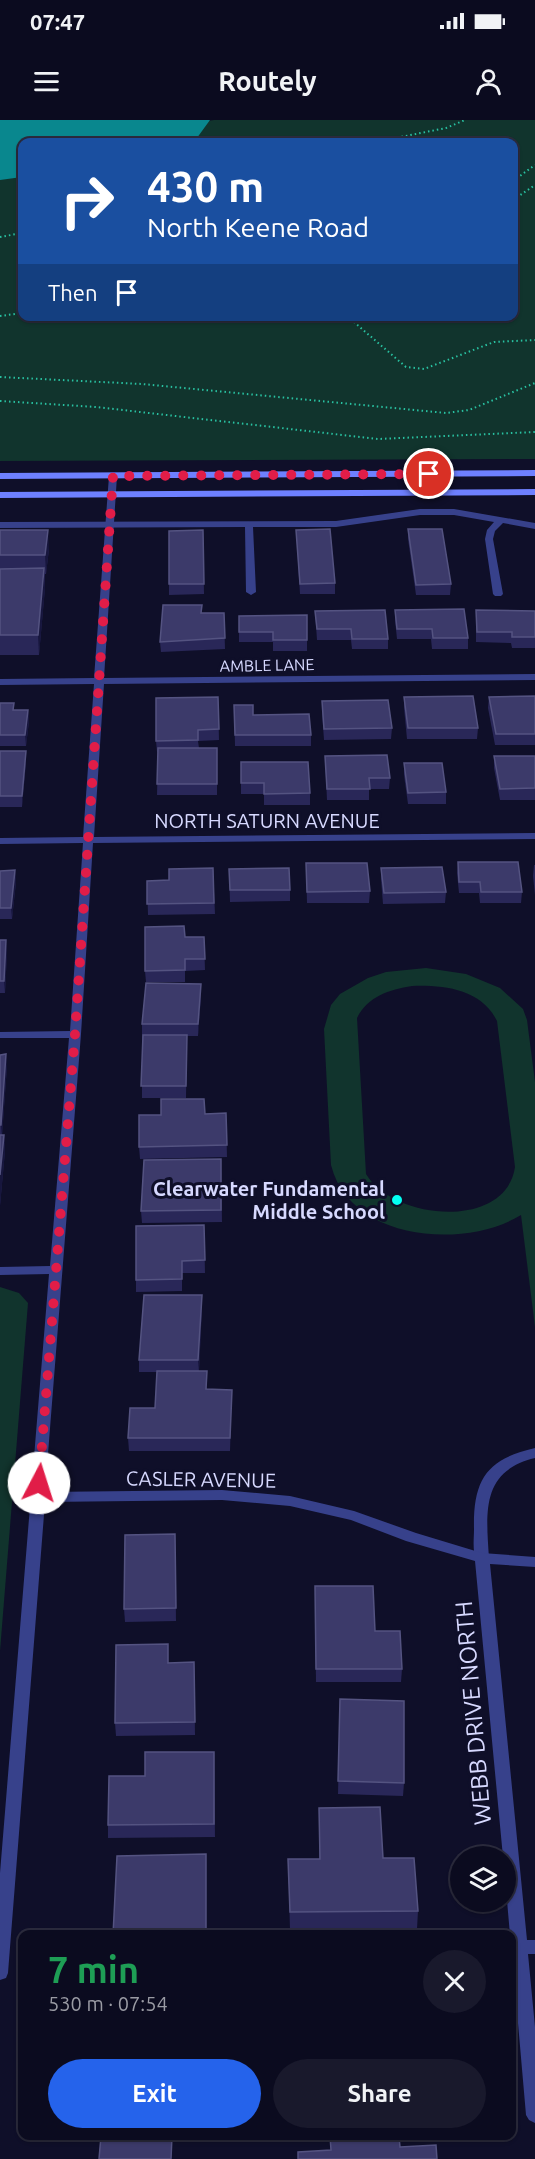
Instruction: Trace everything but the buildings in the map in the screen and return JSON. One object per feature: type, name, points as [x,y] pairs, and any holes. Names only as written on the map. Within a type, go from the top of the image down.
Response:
[{"type":"main road","points":[[0,476],[535,473]]},
{"type":"main road","points":[[0,495],[535,492]]},
{"type":"street","points":[[0,1973],[75,1034],[113,476]]},
{"type":"street","points":[[0,525],[336,524],[420,512],[454,512],[535,526]]},
{"type":"street","points":[[498,594],[489,539],[491,530],[501,520]]},
{"type":"street","points":[[249,525],[251,592]]},
{"type":"street","name":"AMBLE LANE","points":[[0,682],[535,677]]},
{"type":"street","name":"NORTH SATURN AVENUE","points":[[0,841],[535,836]]},
{"type":"street","points":[[0,1035],[75,1034]]},
{"type":"street","points":[[0,1271],[56,1270]]},
{"type":"street","name":"WEBB DRIVE NORTH","points":[[535,1453],[511,1460],[489,1479],[482,1499],[479,1519],[527,1947],[535,2115]]},
{"type":"street","name":"CASLER AVENUE","points":[[38,1497],[222,1495],[290,1501],[354,1516],[411,1537],[482,1558],[535,1562]]},
{"type":"path","points":[[395,138],[446,128],[465,120]]},
{"type":"path","points":[[518,177],[535,165]]},
{"type":"path","points":[[518,197],[535,185]]},
{"type":"path","points":[[0,237],[18,234]]},
{"type":"path","points":[[0,316],[18,314]]},
{"type":"path","points":[[353,321],[406,367],[414,370],[424,369],[494,342],[535,340]]},
{"type":"path","points":[[0,378],[142,384],[446,413],[469,410],[535,383]]},
{"type":"path","points":[[0,400],[96,406],[370,438],[535,432]]},
{"type":"green space","points":[[0,120],[84,120],[0,134]]},
{"type":"green space","points":[[214,120],[535,120],[535,459],[0,461],[0,156],[18,153],[18,321],[518,321],[518,138],[104,138]]},
{"type":"green space","points":[[426,968],[466,974],[500,988],[523,1009],[527,1020],[535,1082],[535,1327],[521,1215],[497,1226],[470,1233],[441,1235],[412,1232],[384,1223],[361,1210],[342,1190],[331,1165],[324,1029],[331,1005],[340,994],[368,978],[386,972]],"holes":[[[412,986],[461,991],[481,1002],[497,1021],[515,1167],[507,1187],[492,1201],[471,1209],[448,1212],[423,1209],[400,1202],[380,1190],[366,1174],[357,1018],[373,999],[387,992]]]},
{"type":"green space","points":[[0,1287],[19,1293],[28,1303],[0,1651]]},
{"type":"runway","points":[[43,138],[152,120]]},
{"type":"runway","points":[[0,145],[18,142]]},
{"type":"place","name":"Clearwater Fundamental Middle School","points":[[397,1200]]},
{"type":"route","points":[[39,1483],[75,1034],[113,476],[429,474]]}]
